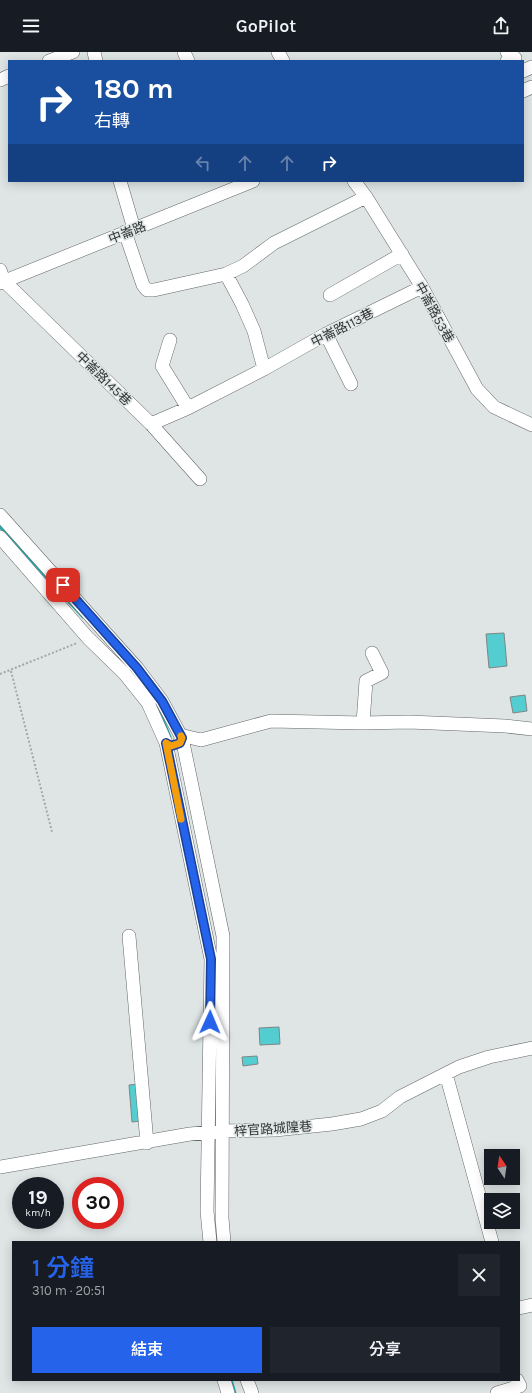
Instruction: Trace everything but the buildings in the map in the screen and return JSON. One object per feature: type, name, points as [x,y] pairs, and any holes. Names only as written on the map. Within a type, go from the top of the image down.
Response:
[{"type":"street","points":[[52,60],[73,52]]},
{"type":"street","points":[[507,52],[515,58],[510,60]]},
{"type":"street","points":[[120,182],[143,285],[147,290],[154,290],[226,274],[243,266],[274,244],[366,197]]},
{"type":"street","name":"中崙路","points":[[1,278],[130,230],[251,182]]},
{"type":"street","name":"中崙路53巷","points":[[355,182],[366,197],[422,287],[477,389],[494,407],[532,425]]},
{"type":"street","points":[[330,295],[402,254]]},
{"type":"street","points":[[226,274],[254,331],[264,369]]},
{"type":"street","name":"中崙路145巷","points":[[1,278],[151,424],[200,478]]},
{"type":"street","name":"中崙路113巷","points":[[151,424],[188,408],[264,369],[326,334],[422,287]]},
{"type":"street","points":[[326,334],[352,384]]},
{"type":"street","points":[[170,340],[162,366],[188,408]]},
{"type":"street","points":[[0,515],[4,532],[88,638],[124,673],[148,703],[174,742],[215,937],[211,959],[208,1133],[207,1211],[210,1241]]},
{"type":"street","points":[[4,532],[137,668],[162,701],[174,742],[215,937],[223,1131],[222,1218],[224,1241]]},
{"type":"street","points":[[363,723],[366,681],[382,672],[372,653]]},
{"type":"street","points":[[174,742],[184,736],[201,740],[271,721],[363,723],[409,722],[505,726],[532,729]]},
{"type":"street","points":[[129,936],[147,1143]]},
{"type":"street","name":"梓官路城隍巷","points":[[0,1167],[147,1143],[190,1134],[223,1131],[275,1130],[332,1124],[361,1119],[382,1110],[400,1097],[459,1066],[489,1057],[532,1048]]},
{"type":"street","points":[[446,1074],[492,1241]]},
{"type":"street","points":[[520,1308],[532,1305]]},
{"type":"street","points":[[224,1381],[228,1393]]},
{"type":"street","points":[[247,1381],[252,1393]]},
{"type":"street","points":[[497,1393],[520,1386],[518,1381]]},
{"type":"path","points":[[0,674],[88,638]]},
{"type":"path","points":[[10,671],[52,832]]},
{"type":"waterway","points":[[0,527],[83,617]]},
{"type":"waterway","points":[[158,707],[170,737]]},
{"type":"waterway","points":[[231,1381],[235,1393]]},
{"type":"slow traffic","points":[[181,736],[182,738],[180,743],[171,746],[166,743],[181,819]]},
{"type":"route","points":[[63,585],[137,668],[162,701],[182,738],[180,743],[171,746],[166,743],[211,959],[210,1022]]}]
